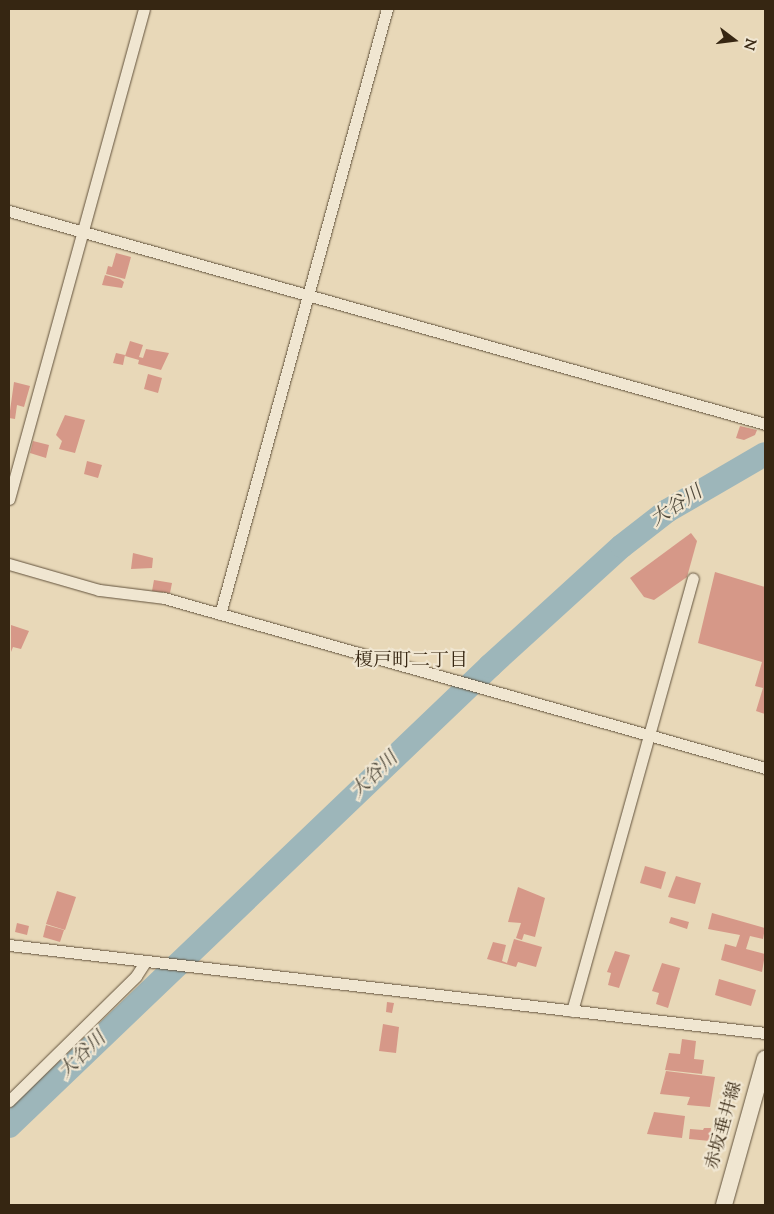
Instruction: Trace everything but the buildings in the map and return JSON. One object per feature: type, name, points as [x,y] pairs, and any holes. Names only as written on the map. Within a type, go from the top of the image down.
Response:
[{"type":"main road","name":"赤坂垂井線","points":[[724,1205],[765,1059]]},
{"type":"street","points":[[9,499],[144,9]]},
{"type":"street","points":[[220,614],[387,9]]},
{"type":"street","points":[[9,211],[306,298],[765,424]]},
{"type":"street","points":[[9,564],[99,590],[164,598],[765,768]]},
{"type":"street","points":[[572,1011],[693,579]]},
{"type":"street","points":[[9,945],[765,1033]]},
{"type":"street","points":[[9,1101],[150,962]]},
{"type":"waterway","name":"大谷川","points":[[9,1126],[490,666],[622,546],[667,511],[765,454]]},
{"type":"district","name":"榎戸町二丁目","points":[[411,662]]}]
